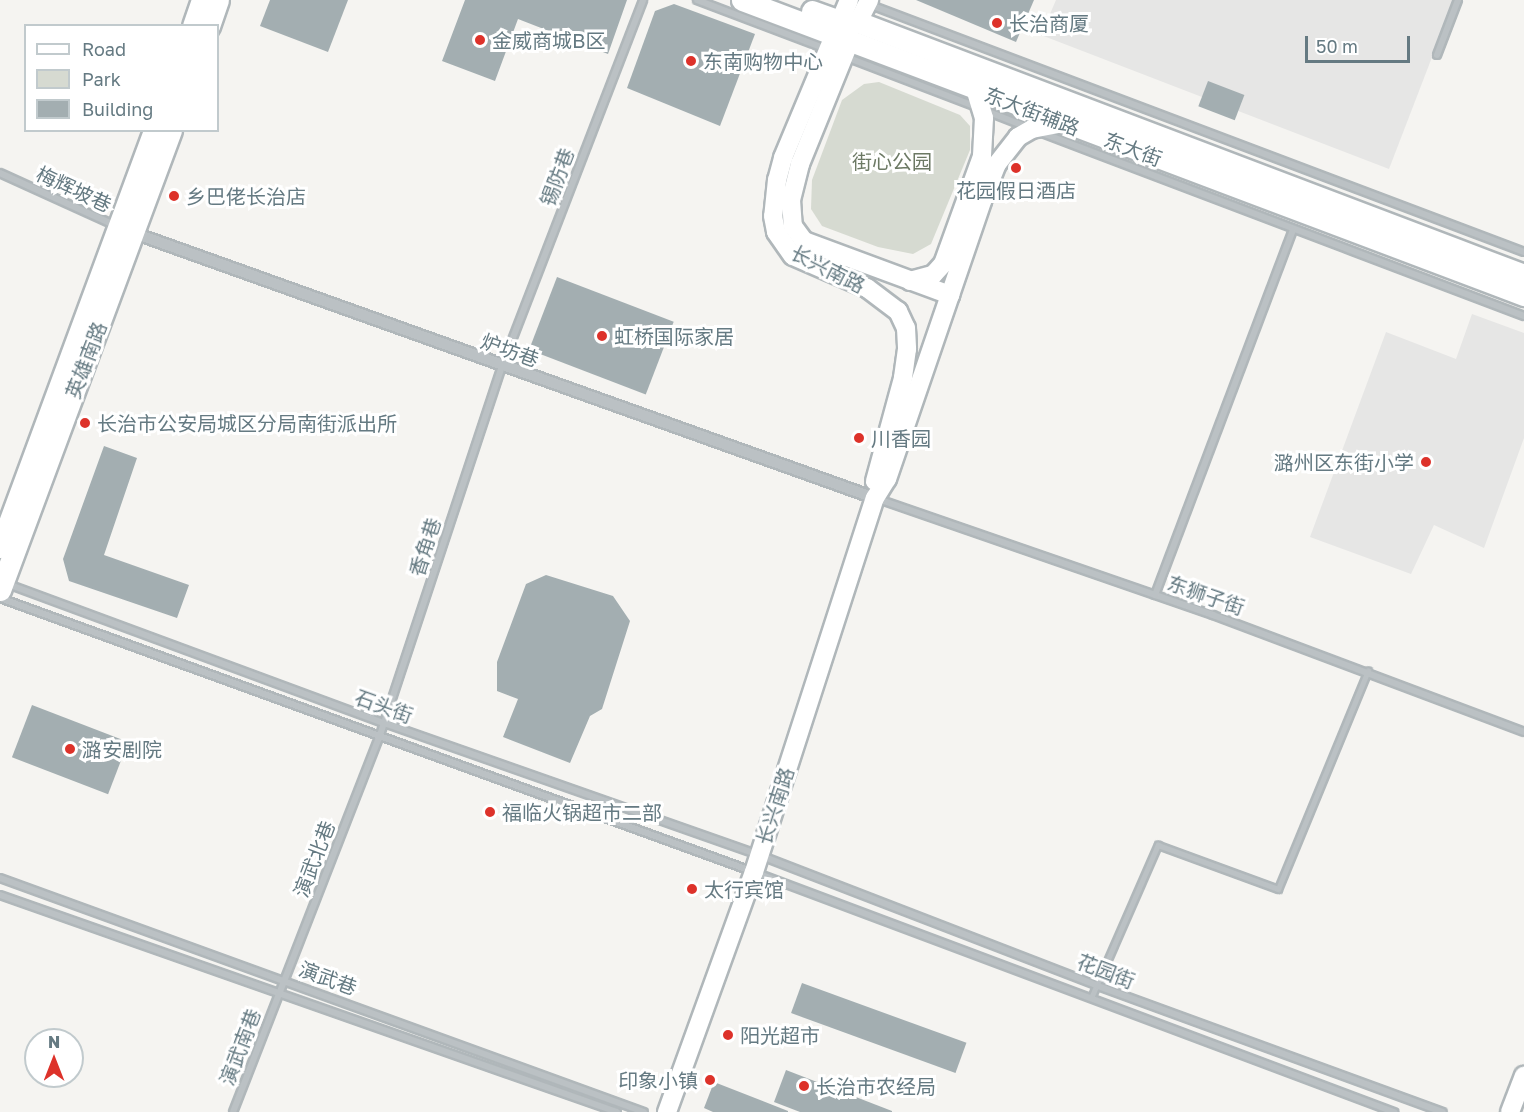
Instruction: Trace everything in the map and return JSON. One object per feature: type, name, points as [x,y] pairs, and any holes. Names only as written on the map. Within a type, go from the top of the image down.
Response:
[{"type":"main road","points":[[194,24],[202,0]]},
{"type":"main road","points":[[210,24],[218,0]]},
{"type":"main road","name":"东大街","points":[[742,0],[850,23],[975,89],[1524,295]]},
{"type":"main road","name":"东大街","points":[[783,0],[1524,274]]},
{"type":"main road","name":"长兴南路","points":[[850,23],[800,164],[791,200],[793,226],[804,241],[950,295]]},
{"type":"main road","name":"长兴南路","points":[[667,1112],[757,863],[874,498],[876,475],[903,378],[907,349],[906,328],[898,311],[867,288],[793,256],[776,232],[773,216],[777,180],[783,158],[850,23]]},
{"type":"main road","points":[[910,281],[933,275],[943,264],[982,156],[985,132],[975,89]]},
{"type":"main road","name":"长兴南路","points":[[874,498],[887,479],[997,164],[1012,144],[1032,129],[1063,123]]},
{"type":"main road","name":"英雄南路","points":[[1,588],[126,230],[153,132]]},
{"type":"main road","name":"英雄南路","points":[[0,547],[126,230],[170,132]]},
{"type":"main road","points":[[1510,1112],[1524,1076]]},
{"type":"street","name":"锡防巷","points":[[502,366],[643,0]]},
{"type":"street","name":"东大街辅路","points":[[697,0],[850,23],[1524,252]]},
{"type":"street","points":[[1437,55],[1458,0]]},
{"type":"street","name":"东大街辅路","points":[[850,23],[981,109],[1293,230],[1524,316]]},
{"type":"street","name":"梅辉坡巷","points":[[0,173],[126,230]]},
{"type":"street","name":"炉坊巷","points":[[126,230],[874,498]]},
{"type":"street","points":[[1155,595],[1293,230]]},
{"type":"street","name":"香角巷","points":[[379,738],[502,366]]},
{"type":"street","name":"东狮子街","points":[[874,498],[1368,671],[1524,732]]},
{"type":"street","name":"石头街","points":[[1,588],[384,723],[757,863]]},
{"type":"street","name":"石头街","points":[[1,588],[379,738],[757,863]]},
{"type":"street","name":"演武北巷","points":[[279,993],[379,738]]},
{"type":"street","name":"花园街","points":[[757,863],[1443,1112]]},
{"type":"street","name":"花园街","points":[[757,863],[1091,998],[1394,1112]]},
{"type":"street","name":"演武巷","points":[[0,878],[644,1112]]},
{"type":"street","name":"演武巷","points":[[0,895],[617,1112]]},
{"type":"street","name":"演武南巷","points":[[232,1112],[279,993]]},
{"type":"lane","points":[[1091,998],[1158,845],[1278,888],[1368,671]]},
{"type":"shaded area","points":[[1056,0],[1454,0],[1389,169],[1041,35]]},
{"type":"shaded area","name":"潞州区东街小学","points":[[1472,314],[1524,333],[1524,438],[1484,548],[1434,525],[1411,574],[1310,537],[1386,332],[1456,359]]},
{"type":"green space","name":"街心公园","points":[[879,82],[960,115],[970,126],[970,150],[931,244],[913,254],[878,247],[822,226],[811,209],[812,180],[842,100],[864,84]]},
{"type":"building","points":[[270,0],[348,0],[328,52],[260,26]]},
{"type":"building","points":[[465,0],[627,0],[608,54],[518,19],[495,81],[442,61]]},
{"type":"building","name":"长治商厦","points":[[916,0],[1034,0],[1016,42]]},
{"type":"building","name":"东南购物中心","points":[[674,4],[755,34],[720,126],[627,88],[655,11]]},
{"type":"building","points":[[1208,81],[1244,95],[1235,120],[1198,106]]},
{"type":"building","name":"虹桥国际家居","points":[[557,277],[674,322],[646,395],[529,350]]},
{"type":"building","points":[[104,446],[137,458],[104,555],[189,585],[177,618],[69,581],[63,559]]},
{"type":"building","points":[[546,575],[613,596],[630,621],[602,709],[590,716],[570,763],[503,737],[518,699],[497,691],[497,662],[526,584]]},
{"type":"building","name":"潞安剧院","points":[[32,705],[128,742],[108,794],[12,757]]},
{"type":"building","points":[[802,983],[966,1043],[956,1073],[791,1013]]},
{"type":"building","name":"长治市农经局","points":[[786,1070],[892,1112],[800,1112],[774,1102]]},
{"type":"building","points":[[714,1082],[788,1112],[713,1112],[704,1108]]},
{"type":"place","name":"长治商厦","points":[[997,23]]},
{"type":"place","name":"金威商城B区","points":[[480,40]]},
{"type":"place","name":"东南购物中心","points":[[691,61]]},
{"type":"place","name":"花园假日酒店","points":[[1016,168]]},
{"type":"place","name":"乡巴佬长治店","points":[[174,196]]},
{"type":"place","name":"虹桥国际家居","points":[[602,336]]},
{"type":"place","name":"长治市公安局城区分局南街派出所","points":[[85,423]]},
{"type":"place","name":"川香园","points":[[859,438]]},
{"type":"place","name":"潞州区东街小学","points":[[1426,462]]},
{"type":"place","name":"潞安剧院","points":[[70,749]]},
{"type":"place","name":"福临火锅超市二部","points":[[490,812]]},
{"type":"place","name":"太行宾馆","points":[[692,889]]},
{"type":"place","name":"阳光超市","points":[[728,1035]]},
{"type":"place","name":"印象小镇","points":[[710,1080]]},
{"type":"place","name":"长治市农经局","points":[[804,1086]]}]
